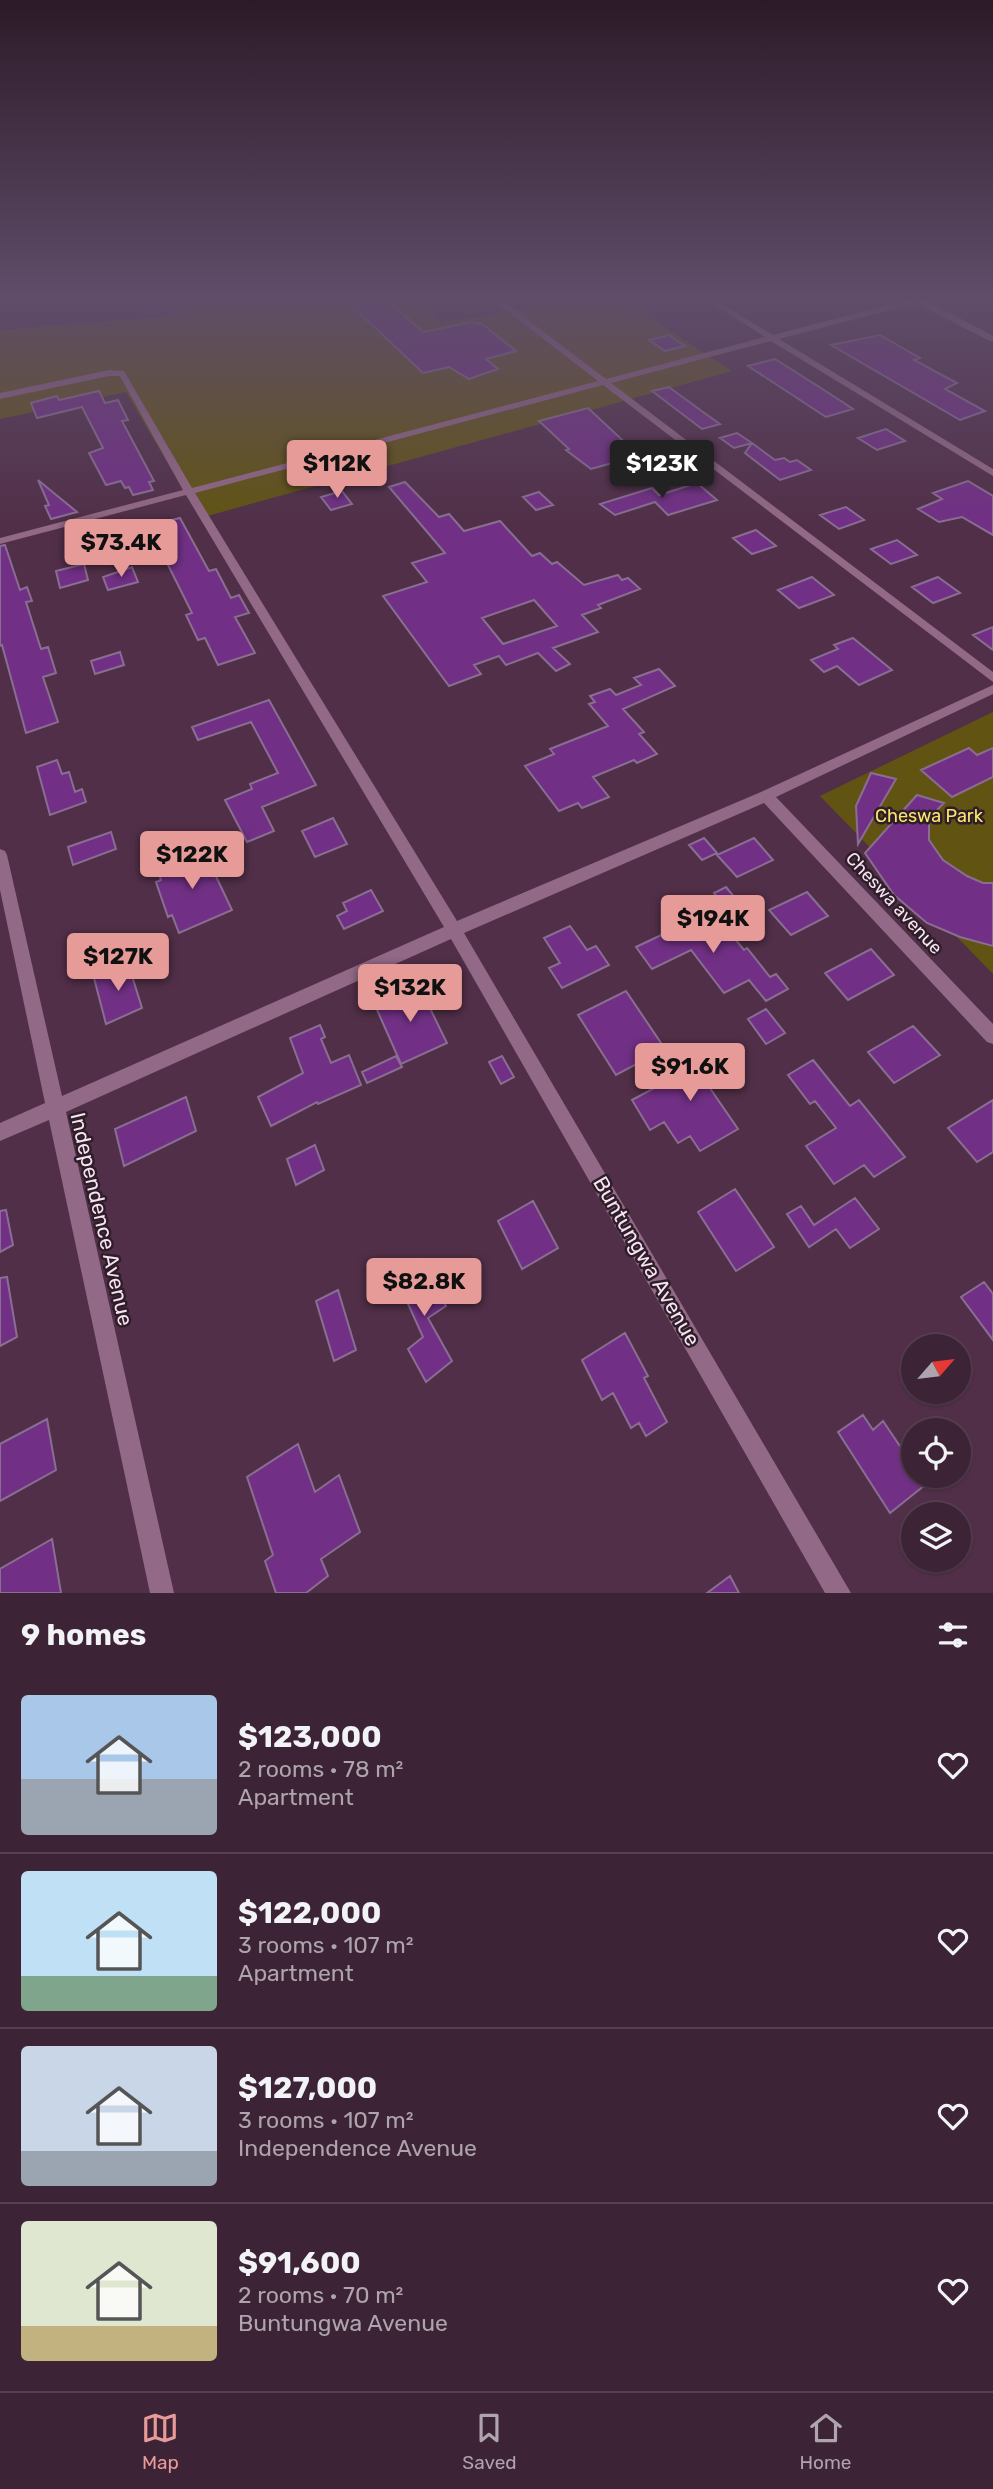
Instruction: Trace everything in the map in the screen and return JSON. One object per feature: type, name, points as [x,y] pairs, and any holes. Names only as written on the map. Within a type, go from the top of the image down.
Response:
[{"type":"street","name":"Buntungwa Avenue","points":[[0,396],[107,373]]},
{"type":"street","name":"Buntungwa Avenue","points":[[121,373],[188,490],[454,930],[839,1593]]},
{"type":"street","points":[[591,373],[993,678]]},
{"type":"street","points":[[0,541],[635,373]]},
{"type":"street","points":[[829,373],[993,473]]},
{"type":"street","points":[[0,1132],[454,930],[766,796],[993,689]]},
{"type":"street","name":"Cheswa avenue","points":[[766,796],[993,1036]]},
{"type":"street","name":"Independence Avenue","points":[[0,855],[162,1593]]},
{"type":"green space","points":[[0,373],[724,373],[200,518],[126,392],[0,419]]},
{"type":"green space","name":"Cheswa Park","points":[[993,712],[993,974],[820,796]]},
{"type":"building","points":[[460,373],[485,373],[469,379]]},
{"type":"building","points":[[759,373],[797,373],[853,409],[826,417]]},
{"type":"building","points":[[880,373],[939,373],[957,383],[945,389],[985,411],[960,420]]},
{"type":"building","points":[[669,387],[720,424],[702,429],[652,391]]},
{"type":"building","points":[[99,391],[105,403],[118,400],[128,420],[122,421],[154,481],[149,482],[153,490],[133,495],[129,487],[125,488],[121,481],[106,485],[89,453],[103,448],[82,407],[37,418],[31,403],[57,396],[59,400]]},
{"type":"building","points":[[588,408],[633,450],[646,447],[661,459],[639,466],[630,458],[591,469],[566,450],[569,449],[539,421]]},
{"type":"building","points":[[886,429],[905,441],[877,450],[858,438]]},
{"type":"building","points":[[737,433],[752,443],[734,448],[720,438]]},
{"type":"building","points":[[752,443],[775,460],[797,460],[811,470],[780,480],[745,453]]},
{"type":"building","points":[[38,480],[77,512],[51,519],[45,506],[49,505]]},
{"type":"building","points":[[968,481],[993,496],[993,535],[962,517],[939,522],[918,509],[942,499],[933,493]]},
{"type":"building","points":[[405,482],[439,517],[449,514],[464,531],[500,521],[532,556],[540,553],[552,564],[557,562],[584,585],[618,575],[622,580],[628,578],[640,589],[598,605],[601,608],[582,615],[598,632],[553,648],[570,664],[556,671],[538,653],[506,665],[499,656],[474,665],[481,674],[449,686],[383,596],[427,582],[412,563],[445,553],[389,487]],"holes":[[[534,600],[557,626],[503,644],[482,618]]]},
{"type":"building","points":[[697,483],[717,500],[668,515],[655,502],[615,515],[600,504],[652,488],[659,495]]},
{"type":"building","points":[[342,491],[352,504],[331,510],[321,497]]},
{"type":"building","points":[[539,492],[553,505],[536,510],[523,497]]},
{"type":"building","points":[[846,507],[864,520],[839,529],[820,515]]},
{"type":"building","points":[[180,518],[209,571],[216,569],[231,598],[239,595],[249,613],[235,617],[255,653],[218,665],[205,638],[198,640],[186,615],[192,613],[150,529],[151,525]]},
{"type":"building","points":[[117,527],[123,543],[100,549],[94,533]]},
{"type":"building","points":[[756,530],[776,546],[752,554],[733,538]]},
{"type":"building","points":[[897,540],[917,555],[891,564],[871,549]]},
{"type":"building","points":[[5,545],[20,590],[27,587],[32,601],[26,602],[41,649],[48,647],[56,673],[43,677],[58,722],[26,733],[2,645],[0,646],[0,546]]},
{"type":"building","points":[[84,564],[88,580],[60,588],[56,571]]},
{"type":"building","points":[[132,567],[138,582],[108,590],[103,577]]},
{"type":"building","points":[[812,577],[834,595],[799,608],[778,590]]},
{"type":"building","points":[[938,577],[960,593],[933,603],[912,587]]},
{"type":"building","points":[[993,627],[993,650],[973,635]]},
{"type":"building","points":[[853,638],[892,670],[859,685],[837,666],[824,672],[811,660],[838,649],[834,645]]},
{"type":"building","points":[[120,652],[124,665],[95,674],[91,661]]},
{"type":"building","points":[[659,669],[675,686],[623,709],[644,732],[639,734],[657,754],[637,763],[634,760],[593,777],[609,797],[582,808],[578,803],[559,811],[525,766],[554,754],[550,749],[608,726],[589,704],[595,702],[590,696],[610,689],[616,695],[641,685],[634,678]]},
{"type":"building","points":[[269,700],[316,785],[262,807],[274,831],[247,842],[225,800],[252,789],[250,784],[278,773],[251,722],[198,740],[192,727]]},
{"type":"building","points":[[969,748],[977,755],[993,748],[993,777],[952,797],[921,770]]},
{"type":"building","points":[[57,760],[62,774],[69,772],[75,792],[82,789],[86,802],[50,815],[37,767]]},
{"type":"building","points":[[871,773],[896,779],[858,844],[856,806]]},
{"type":"building","points":[[917,795],[944,803],[929,818],[929,840],[943,860],[967,876],[983,883],[993,883],[993,946],[960,937],[927,923],[894,895],[865,853]]},
{"type":"building","points":[[333,818],[347,844],[315,857],[302,831]]},
{"type":"building","points":[[111,832],[116,849],[73,865],[68,847]]},
{"type":"building","points":[[704,838],[717,853],[702,860],[689,845]]},
{"type":"building","points":[[754,838],[773,860],[737,877],[717,855]]},
{"type":"building","points":[[203,849],[232,910],[179,933],[172,915],[168,917],[156,882],[161,880],[157,868]]},
{"type":"building","points":[[726,887],[739,903],[727,909],[714,893]]},
{"type":"building","points":[[371,890],[383,911],[344,929],[337,916],[347,911],[343,903]]},
{"type":"building","points":[[807,892],[828,916],[791,935],[769,910]]},
{"type":"building","points":[[712,911],[770,977],[776,974],[788,989],[766,1001],[749,980],[724,993],[691,950],[652,969],[636,947]]},
{"type":"building","points":[[570,926],[587,950],[596,946],[609,965],[562,988],[549,968],[560,963],[544,938]]},
{"type":"building","points":[[871,949],[894,975],[848,1000],[825,973]]},
{"type":"building","points":[[128,963],[142,1008],[106,1024],[94,978]]},
{"type":"building","points":[[418,984],[447,1043],[401,1064],[374,1003]]},
{"type":"building","points":[[626,991],[665,1049],[616,1075],[578,1015]]},
{"type":"building","points":[[766,1009],[785,1033],[766,1044],[748,1019]]},
{"type":"building","points":[[320,1025],[325,1037],[321,1039],[331,1063],[349,1055],[361,1085],[318,1104],[317,1102],[271,1126],[258,1097],[303,1073],[290,1038]]},
{"type":"building","points":[[913,1026],[940,1055],[894,1083],[868,1052]]},
{"type":"building","points":[[719,1044],[735,1066],[705,1081],[738,1129],[700,1151],[690,1136],[678,1143],[664,1122],[650,1130],[632,1100],[705,1061],[700,1055]]},
{"type":"building","points":[[396,1056],[402,1067],[367,1083],[362,1072]]},
{"type":"building","points":[[502,1056],[514,1077],[501,1084],[489,1062]]},
{"type":"building","points":[[813,1060],[850,1106],[859,1100],[905,1157],[874,1177],[864,1165],[834,1184],[806,1146],[836,1128],[815,1101],[810,1104],[788,1075]]},
{"type":"building","points":[[186,1097],[196,1131],[124,1166],[115,1129]]},
{"type":"building","points":[[993,1100],[993,1152],[977,1162],[948,1128]]},
{"type":"building","points":[[315,1145],[324,1170],[296,1185],[287,1159]]},
{"type":"building","points":[[735,1189],[774,1247],[736,1271],[698,1212]]},
{"type":"building","points":[[855,1198],[879,1229],[850,1248],[836,1229],[809,1247],[787,1214],[801,1206],[814,1225]]},
{"type":"building","points":[[533,1201],[558,1248],[522,1269],[498,1221]]},
{"type":"building","points":[[6,1210],[13,1245],[0,1252],[0,1211]]},
{"type":"building","points":[[423,1259],[446,1306],[428,1318],[452,1361],[426,1382],[408,1349],[423,1337],[395,1275]]},
{"type":"building","points":[[7,1277],[17,1337],[0,1346],[0,1278]]},
{"type":"building","points":[[984,1282],[993,1294],[993,1340],[961,1297]]},
{"type":"building","points":[[338,1290],[356,1350],[334,1361],[316,1301]]},
{"type":"building","points":[[625,1333],[648,1376],[644,1378],[667,1422],[646,1436],[639,1423],[631,1428],[613,1393],[602,1400],[582,1360]]},
{"type":"building","points":[[863,1415],[873,1430],[883,1421],[901,1448],[901,1488],[921,1488],[890,1513],[838,1432]]},
{"type":"building","points":[[47,1419],[56,1470],[0,1501],[0,1444]]},
{"type":"building","points":[[298,1444],[315,1492],[339,1475],[360,1532],[321,1559],[328,1576],[306,1593],[276,1593],[265,1561],[273,1555],[247,1477]]},
{"type":"building","points":[[52,1539],[61,1593],[0,1593],[0,1569]]},
{"type":"building","points":[[730,1576],[739,1593],[707,1593]]}]
